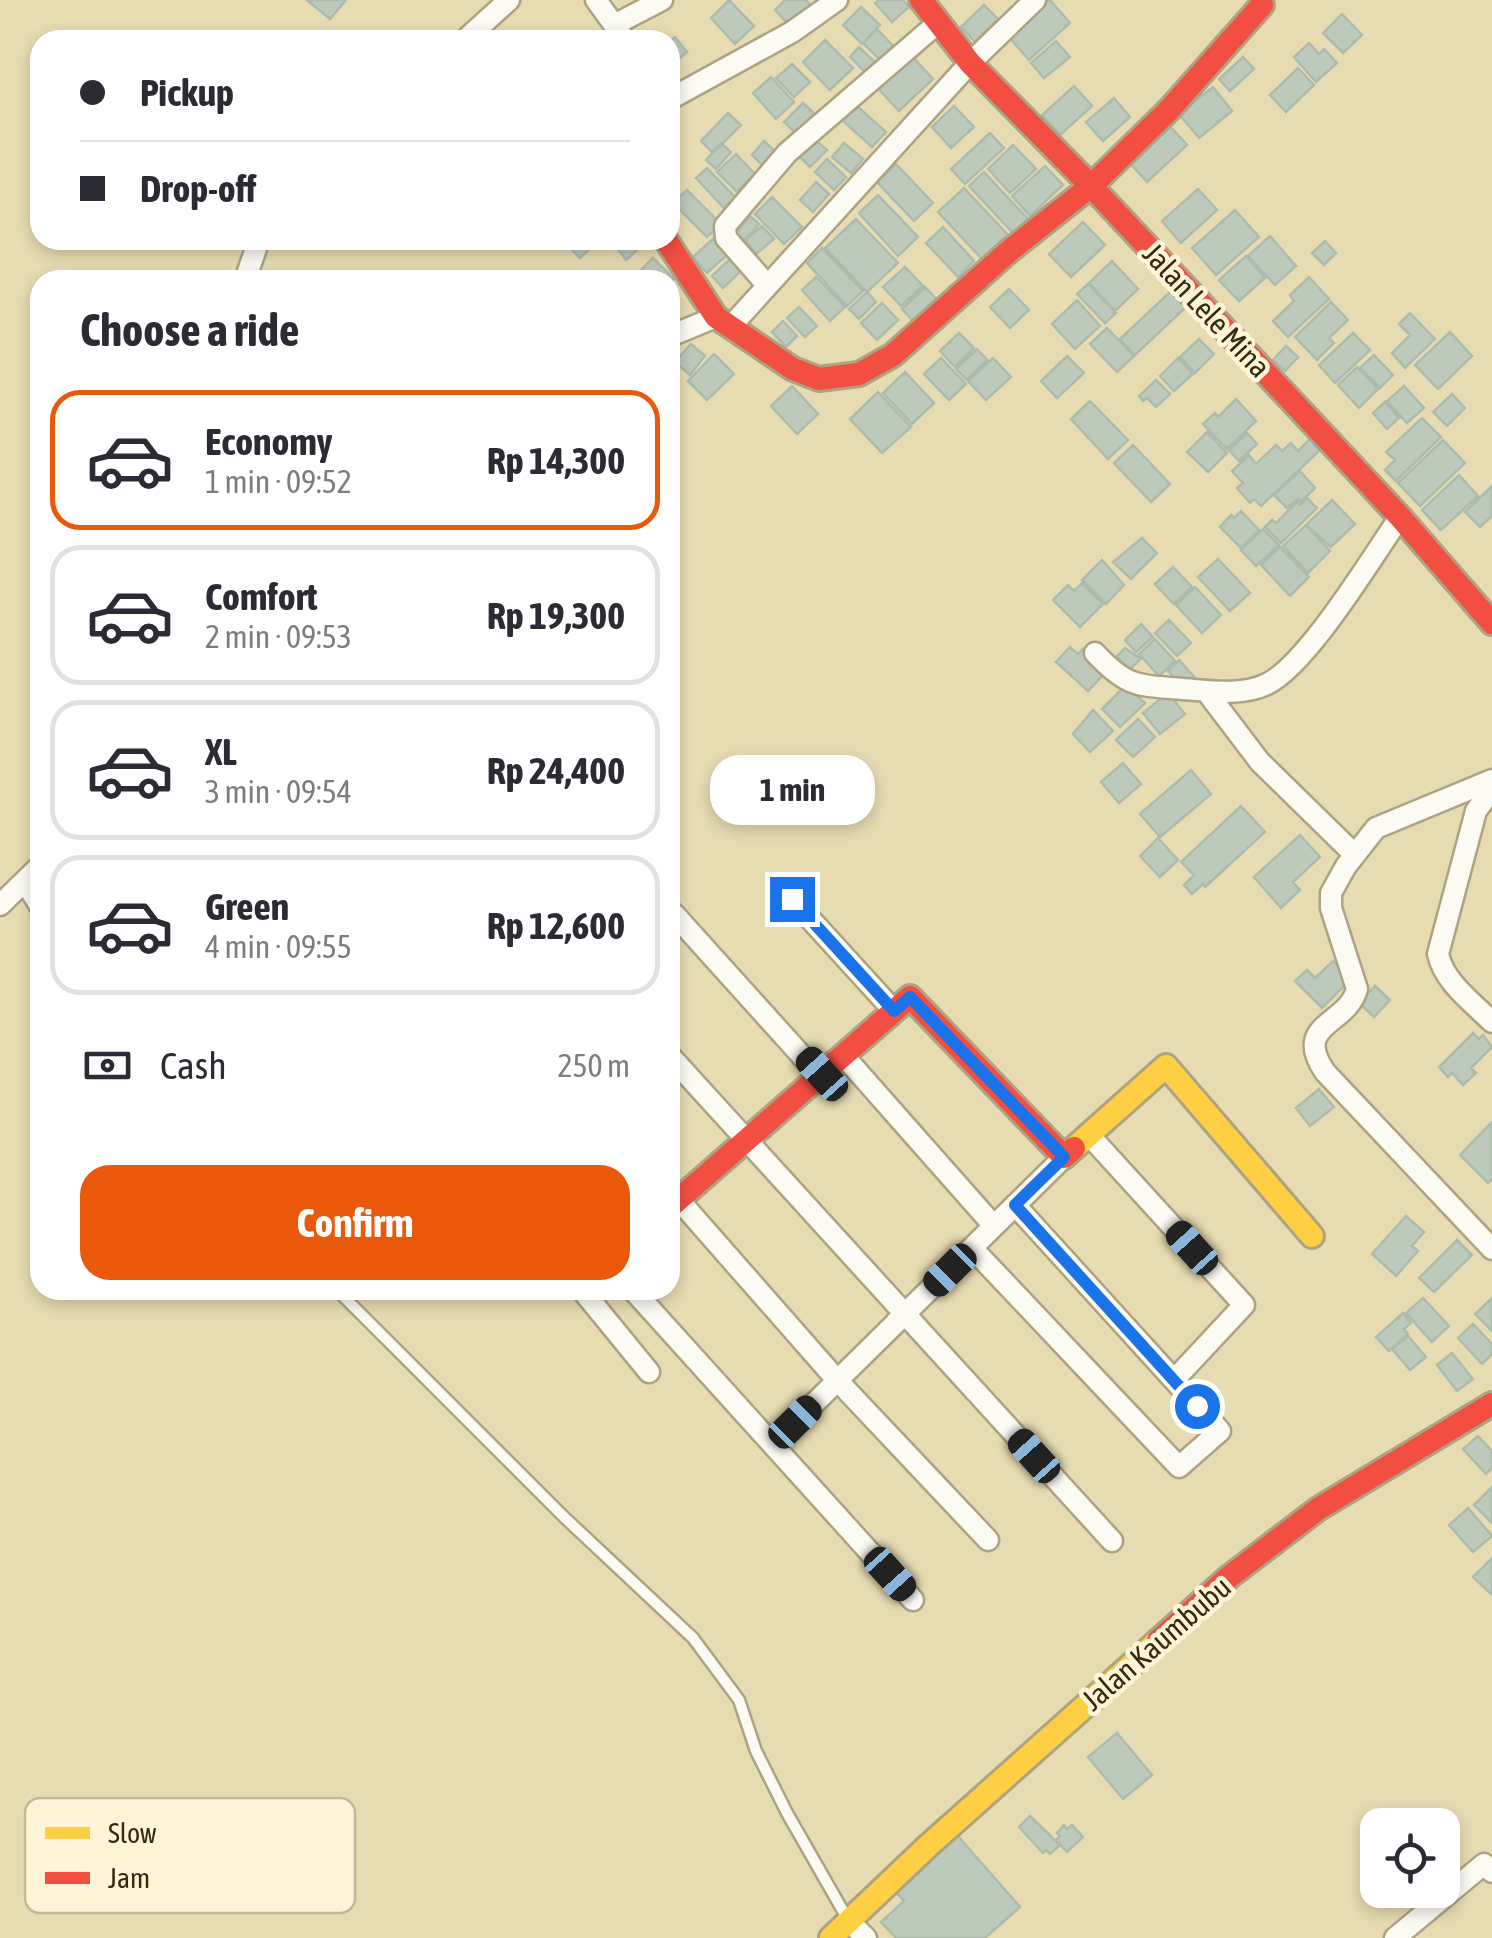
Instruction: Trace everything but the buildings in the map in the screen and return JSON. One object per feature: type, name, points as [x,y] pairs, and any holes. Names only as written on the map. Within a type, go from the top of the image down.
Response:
[{"type":"street","points":[[476,30],[509,0]]},
{"type":"street","points":[[596,0],[618,30]]},
{"type":"street","points":[[623,30],[662,0]]},
{"type":"street","points":[[680,94],[792,32],[838,0]]},
{"type":"street","name":"Jalan Lele Mina","points":[[921,0],[970,63],[1092,186],[1400,517],[1492,622]]},
{"type":"street","points":[[680,333],[724,321],[767,285],[970,63],[1035,0]]},
{"type":"street","points":[[673,250],[724,321],[793,368],[819,379],[876,368],[1008,252],[1092,186],[1169,110],[1262,5]]},
{"type":"street","points":[[767,285],[726,238],[726,226],[787,154],[938,22]]},
{"type":"street","points":[[1096,653],[1117,676],[1133,684],[1206,691],[1258,688],[1285,671],[1304,652],[1400,517]]},
{"type":"street","points":[[1206,691],[1260,762],[1354,854]]},
{"type":"street","points":[[1492,780],[1387,822],[1376,828],[1354,854],[1330,892],[1331,908],[1357,989],[1351,1004],[1319,1030],[1313,1045],[1317,1060],[1364,1116],[1492,1249]]},
{"type":"street","points":[[1492,789],[1476,811],[1438,954],[1440,966],[1451,981],[1492,1022]]},
{"type":"street","points":[[0,904],[30,876]]},
{"type":"street","points":[[792,899],[894,1011]]},
{"type":"street","points":[[680,921],[821,1075]]},
{"type":"street","points":[[680,1193],[910,997],[1064,1157]]},
{"type":"street","points":[[843,1056],[994,1226]]},
{"type":"street","points":[[774,1443],[1064,1157],[1166,1066],[1312,1236]]},
{"type":"street","points":[[680,1067],[1112,1540]]},
{"type":"street","points":[[1089,1135],[1244,1304],[1174,1380]]},
{"type":"street","points":[[972,1248],[1178,1467],[1220,1432],[1015,1205]]},
{"type":"street","points":[[680,1207],[988,1540]]},
{"type":"street","points":[[590,1300],[649,1372]]},
{"type":"street","points":[[642,1300],[914,1600]]},
{"type":"street","name":"Jalan Kaumbubu","points":[[831,1938],[1229,1578],[1318,1509],[1492,1404]]},
{"type":"street","points":[[1395,1938],[1484,1864],[1492,1872]]},
{"type":"street","points":[[848,1920],[866,1938]]},
{"type":"lane","points":[[21,885],[30,899]]},
{"type":"lane","points":[[347,1300],[564,1517],[693,1638],[739,1700],[756,1751],[848,1920]]},
{"type":"traffic: slow","points":[[1074,1148],[1166,1066],[1312,1236]]},
{"type":"traffic: slow","points":[[831,1938],[1158,1641]]},
{"type":"traffic: jam","points":[[921,0],[970,63],[1091,186],[1400,517],[1492,623]]},
{"type":"traffic: jam","points":[[672,250],[716,317],[793,369],[819,379],[859,374],[893,355],[1008,252],[1091,186],[1169,110],[1262,5]]},
{"type":"traffic: jam","points":[[680,1198],[910,997],[1064,1157],[1074,1148]]},
{"type":"traffic: jam","points":[[1158,1641],[1229,1577],[1318,1509],[1492,1404]]},
{"type":"route","points":[[792,899],[894,1011],[910,997],[1064,1157],[1015,1205],[1197,1406]]}]
